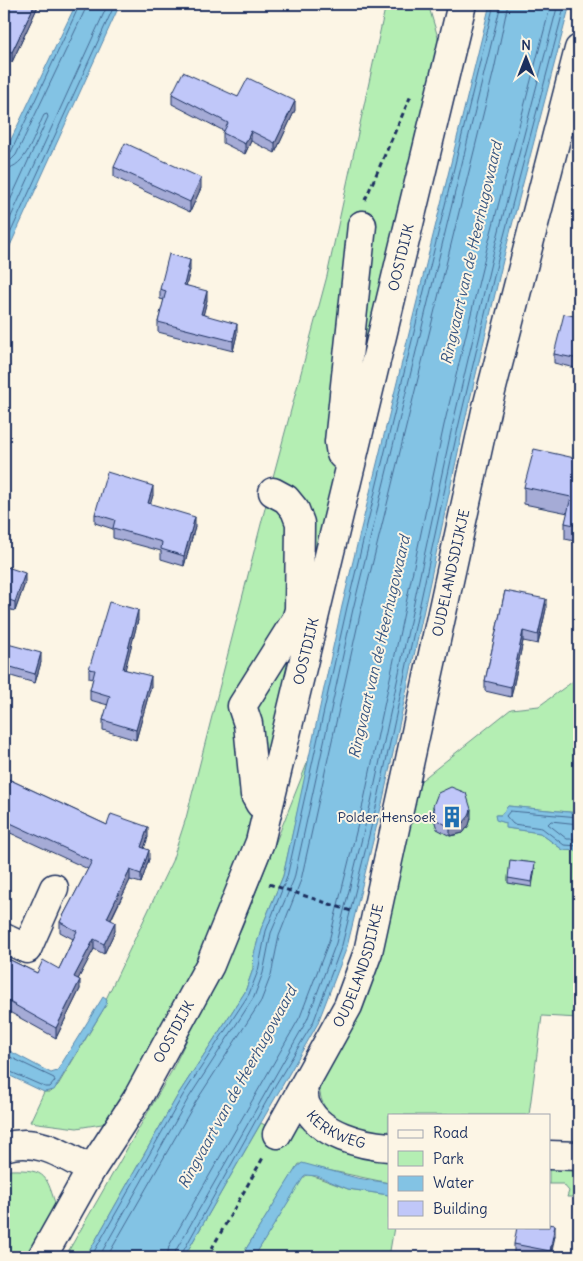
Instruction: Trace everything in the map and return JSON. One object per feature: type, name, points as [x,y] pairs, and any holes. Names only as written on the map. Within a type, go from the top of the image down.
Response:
[{"type":"street","name":"OOSTDIJK","points":[[42,1257],[91,1170],[136,1099],[210,965],[253,861],[268,808],[307,612],[351,463],[456,7]]},
{"type":"street","name":"OUDELANDSDIJKJE","points":[[277,1134],[348,1006],[368,952],[486,412],[579,49]]},
{"type":"street","points":[[351,463],[341,454],[339,442],[362,225]]},
{"type":"street","points":[[268,808],[260,804],[255,795],[248,724],[242,706],[296,620],[307,612],[300,523],[295,510],[286,499],[273,492]]},
{"type":"street","points":[[4,938],[28,949],[54,888]]},
{"type":"street","name":"KERKWEG","points":[[303,1088],[307,1108],[320,1124],[345,1137],[388,1147]]},
{"type":"street","points":[[4,1147],[26,1143],[51,1147],[91,1170]]},
{"type":"street","points":[[550,1155],[579,1156]]},
{"type":"path","points":[[362,225],[367,196],[416,85]]},
{"type":"path","points":[[272,885],[357,913]]},
{"type":"path","points":[[207,1257],[277,1134]]},
{"type":"green space","points":[[386,4],[428,4],[440,44],[263,788],[235,883],[211,940],[108,1123],[77,1128],[30,1122],[44,1092],[51,1092],[58,1085],[106,1005],[106,999],[172,861],[186,818],[273,477],[327,276]]},
{"type":"green space","points":[[579,677],[579,813],[508,806],[501,815],[496,815],[497,820],[506,823],[507,828],[540,833],[563,850],[579,851],[579,1018],[542,1016],[529,1114],[388,1114],[388,1136],[353,1128],[342,1123],[326,1109],[321,1099],[319,1085],[418,783],[511,709],[539,706]]},
{"type":"green space","points":[[310,756],[283,876],[261,929],[254,954],[253,969],[245,992],[179,1093],[86,1257],[65,1257],[171,1072],[242,927]]},
{"type":"green space","points":[[261,1123],[282,1134],[295,1126],[303,1127],[388,1158],[388,1183],[299,1164],[241,1257],[184,1257]]},
{"type":"green space","points":[[550,1165],[573,1166],[579,1178],[579,1197],[567,1197],[569,1191],[563,1184],[550,1184]]},
{"type":"green space","points":[[10,1170],[32,1171],[44,1177],[57,1209],[28,1257],[4,1257],[4,1182]]},
{"type":"green space","points":[[308,1174],[348,1189],[388,1195],[388,1228],[394,1228],[389,1257],[254,1257],[301,1180]]},
{"type":"water","points":[[76,4],[120,4],[4,259],[4,154]]},
{"type":"water","name":"Ringvaart van de Heerhugowaard","points":[[490,4],[570,4],[505,252],[463,429],[382,804],[347,947],[317,1025],[184,1257],[86,1257],[179,1093],[245,992],[253,969],[254,954],[261,929],[283,876],[342,606]]},
{"type":"water","points":[[508,806],[579,813],[579,851],[563,850],[540,833],[506,828],[506,823],[496,820],[495,815],[501,815]]},
{"type":"water","points":[[103,997],[107,1000],[106,1005],[54,1090],[44,1092],[4,1073],[4,1048],[51,1073],[57,1071]]},
{"type":"water","points":[[302,1163],[357,1178],[388,1183],[388,1195],[348,1189],[317,1176],[305,1175],[254,1257],[241,1257],[296,1168]]},
{"type":"building","points":[[4,4],[35,4],[12,52],[8,51],[4,61]]},
{"type":"building","points":[[183,72],[238,97],[248,78],[295,101],[275,143],[251,131],[245,144],[223,133],[228,123],[172,94]]},
{"type":"building","points":[[125,143],[201,178],[190,202],[114,167]]},
{"type":"building","points":[[169,254],[190,260],[184,285],[207,291],[201,314],[237,324],[233,341],[158,322],[166,291],[160,289]]},
{"type":"building","points":[[564,314],[579,317],[579,359],[554,354]]},
{"type":"building","points":[[534,449],[579,459],[579,526],[565,523],[571,497],[524,487]]},
{"type":"building","points":[[107,472],[153,486],[148,503],[195,517],[184,556],[161,549],[162,542],[113,528],[115,520],[95,514]]},
{"type":"building","points":[[4,566],[25,573],[15,602],[4,598]]},
{"type":"building","points":[[505,591],[546,599],[538,635],[523,631],[511,687],[485,681]]},
{"type":"building","points":[[109,602],[138,610],[123,669],[151,676],[136,730],[103,720],[110,696],[90,690],[95,670],[89,669]]},
{"type":"building","points":[[4,643],[41,653],[35,674],[4,665]]},
{"type":"building","points":[[4,777],[107,825],[111,814],[148,827],[141,847],[149,850],[141,874],[130,870],[107,918],[115,922],[104,944],[94,939],[74,977],[80,980],[56,1028],[4,999],[4,957],[37,973],[43,960],[59,969],[77,931],[60,922],[92,861],[4,820]]},
{"type":"building","name":"Polder Hensoek","points":[[451,787],[466,793],[471,809],[469,816],[463,823],[450,827],[437,820],[433,806],[438,793]]},
{"type":"building","points":[[510,860],[535,863],[532,882],[508,878]]},
{"type":"building","points":[[550,1224],[555,1225],[550,1251],[514,1244],[517,1228],[550,1228]]},
{"type":"place","name":"Polder Hensoek","points":[[452,817]]}]
